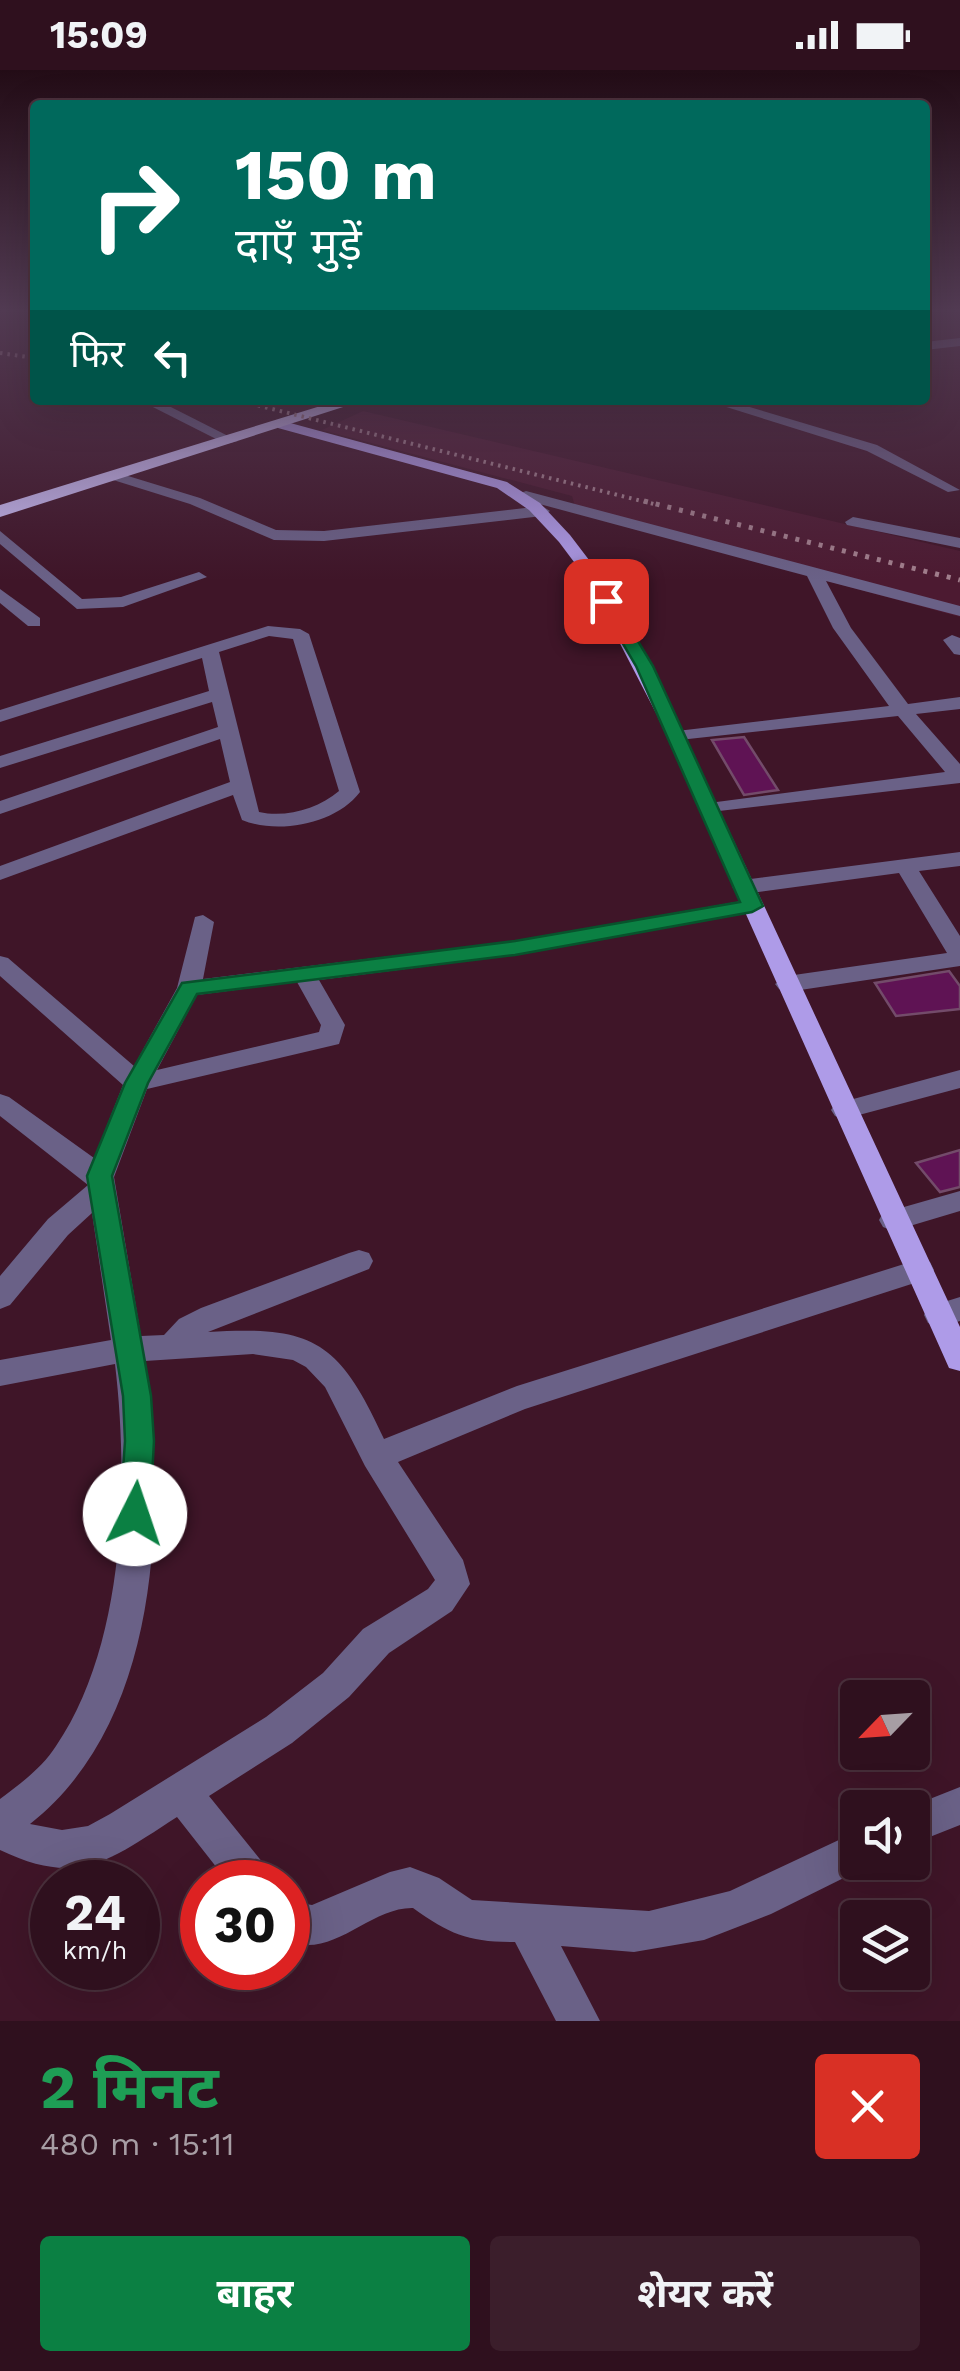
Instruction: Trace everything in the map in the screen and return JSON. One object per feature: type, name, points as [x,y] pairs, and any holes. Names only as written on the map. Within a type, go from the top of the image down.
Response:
[{"type":"highway","points":[[0,511],[343,405]]},
{"type":"main road","points":[[283,426],[465,472],[534,503],[622,624],[677,737],[893,1220],[920,1270],[950,1312],[960,1359]]},
{"type":"street","points":[[156,405],[231,441]]},
{"type":"street","points":[[728,405],[872,448],[954,489]]},
{"type":"street","points":[[114,476],[196,501],[247,526],[286,536],[438,525],[534,503],[960,610]]},
{"type":"street","points":[[853,522],[960,543]]},
{"type":"street","points":[[0,536],[77,604],[109,604],[199,577]]},
{"type":"street","points":[[814,572],[826,604],[904,710],[960,776]]},
{"type":"street","points":[[0,594],[34,622]]},
{"type":"street","points":[[0,716],[208,649],[268,631],[300,634],[350,792],[341,803],[278,823],[264,823],[249,816],[208,649]]},
{"type":"street","points":[[0,762],[220,694]]},
{"type":"street","points":[[677,737],[960,703]]},
{"type":"street","points":[[0,808],[228,730]]},
{"type":"street","points":[[709,809],[960,776]]},
{"type":"street","points":[[0,873],[241,785]]},
{"type":"street","points":[[189,988],[515,948],[748,896],[906,866],[960,860]]},
{"type":"street","points":[[787,984],[960,957],[906,866]]},
{"type":"street","points":[[0,1296],[101,1182],[137,1083],[189,988],[203,922]]},
{"type":"street","points":[[0,963],[137,1083]]},
{"type":"street","points":[[137,1083],[330,1038],[333,1024],[306,974]]},
{"type":"street","points":[[844,1110],[960,1079]]},
{"type":"street","points":[[0,1103],[101,1182],[128,1349],[140,1441],[122,1641],[97,1709],[69,1762],[0,1826],[38,1848],[62,1850],[92,1845],[183,1794],[279,1730],[336,1685],[376,1641],[440,1600],[453,1584],[451,1570],[376,1456],[339,1384],[318,1358],[268,1342],[169,1350],[128,1349],[0,1373]]},
{"type":"street","points":[[893,1220],[960,1201]]},
{"type":"street","points":[[169,1350],[190,1327],[212,1316],[359,1261]]},
{"type":"street","points":[[376,1456],[516,1400],[920,1270]]},
{"type":"street","points":[[183,1794],[236,1860]]},
{"type":"street","points":[[930,1818],[960,1806]]},
{"type":"street","points":[[310,1927],[388,1891],[409,1886],[426,1891],[458,1916],[649,1931],[696,1921],[781,1891],[840,1860]]},
{"type":"street","points":[[526,1922],[578,2021]]},
{"type":"shaded area","points":[[363,411],[960,551],[960,617],[577,513],[572,496],[322,430]]},
{"type":"building","points":[[744,737],[778,790],[744,795],[712,740]]},
{"type":"building","points":[[949,971],[960,986],[960,1009],[896,1016],[875,983]]},
{"type":"building","points":[[960,1150],[960,1187],[940,1192],[916,1163]]},
{"type":"railway","points":[[256,405],[654,504]]},
{"type":"railway","points":[[644,501],[960,580]]},
{"type":"route","points":[[135,1514],[140,1441],[137,1396],[100,1176],[137,1083],[189,988],[515,948],[752,906],[644,666],[606,601]]}]
